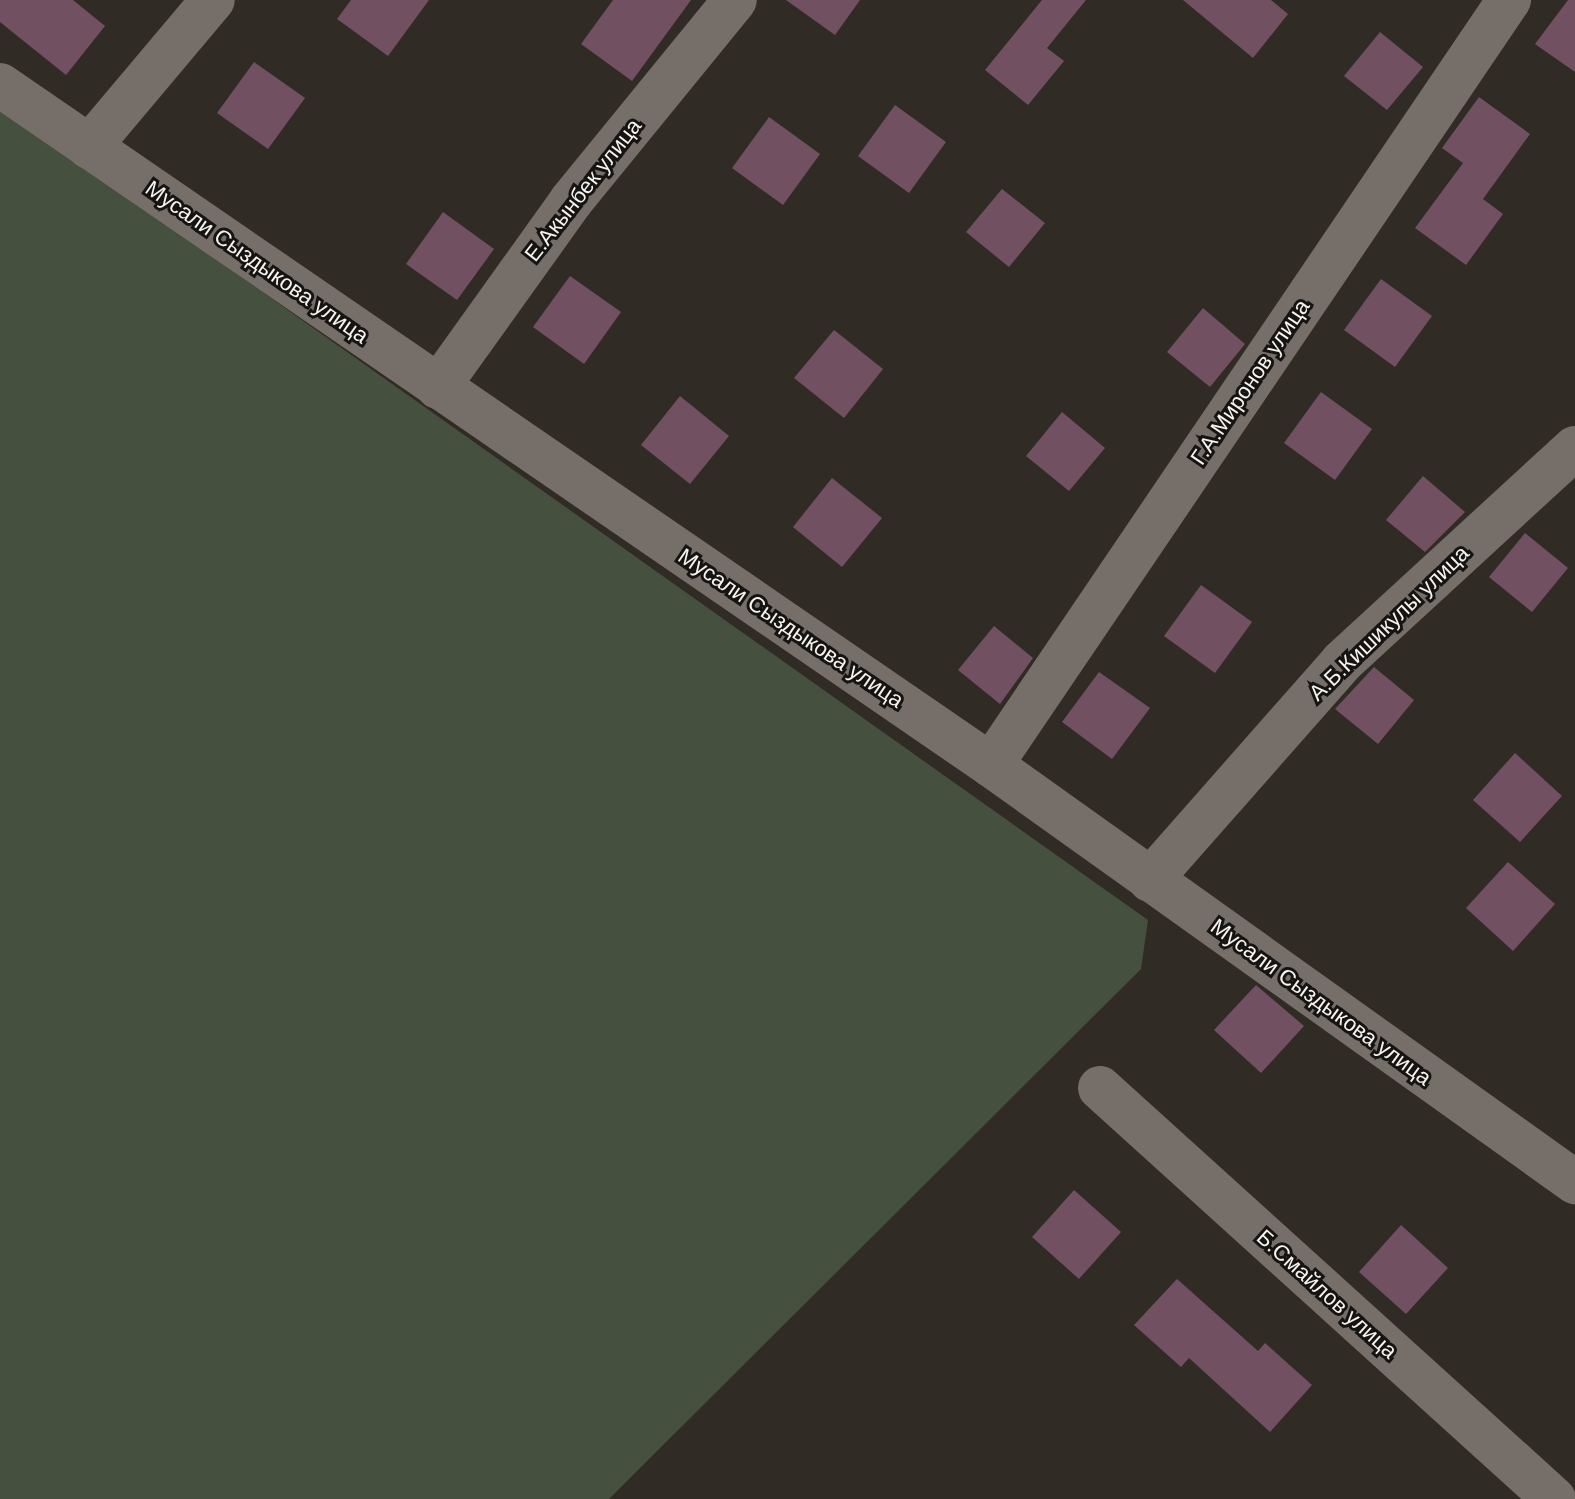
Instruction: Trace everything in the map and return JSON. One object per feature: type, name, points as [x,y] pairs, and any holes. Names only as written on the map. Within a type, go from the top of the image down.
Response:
[{"type":"street","points":[[89,147],[213,0]]},
{"type":"street","name":"Е.Акынбек улица","points":[[438,387],[571,201],[735,0]]},
{"type":"street","name":"Г.А.Миронов улица","points":[[991,765],[1509,0]]},
{"type":"street","name":"Мусали Сыздыкова улица","points":[[0,85],[991,765],[1575,1182]]},
{"type":"street","name":"А.Б.Кишикулы улица","points":[[1150,880],[1342,662],[1575,448]]},
{"type":"street","name":"Б.Смайлов улица","points":[[1100,1088],[1554,1499]]},
{"type":"green space","points":[[0,106],[1148,920],[1141,969],[609,1499],[0,1499]]},
{"type":"building","points":[[0,0],[73,0],[105,26],[66,75],[0,22]]},
{"type":"building","points":[[351,0],[429,0],[388,56],[337,19]]},
{"type":"building","points":[[613,0],[691,0],[632,81],[581,44]]},
{"type":"building","points":[[786,0],[860,0],[835,35]]},
{"type":"building","points":[[1042,0],[1086,0],[1047,48],[1064,61],[1028,105],[985,70]]},
{"type":"building","points":[[1183,0],[1271,0],[1288,14],[1253,58]]},
{"type":"building","points":[[1568,0],[1575,0],[1575,72],[1535,44]]},
{"type":"building","points":[[1380,32],[1423,67],[1387,110],[1344,76]]},
{"type":"building","points":[[254,62],[305,98],[268,149],[217,113]]},
{"type":"building","points":[[1479,97],[1530,134],[1483,199],[1503,214],[1466,265],[1415,228],[1463,163],[1442,148]]},
{"type":"building","points":[[895,105],[946,142],[909,193],[858,156]]},
{"type":"building","points":[[769,117],[820,154],[783,205],[732,168]]},
{"type":"building","points":[[1002,189],[1045,223],[1009,267],[966,232]]},
{"type":"building","points":[[443,212],[494,249],[457,300],[406,264]]},
{"type":"building","points":[[570,276],[621,312],[584,364],[533,327]]},
{"type":"building","points":[[1381,279],[1432,316],[1395,367],[1344,330]]},
{"type":"building","points":[[1203,308],[1245,344],[1210,387],[1167,352]]},
{"type":"building","points":[[834,330],[883,369],[844,418],[794,378]]},
{"type":"building","points":[[1321,392],[1372,429],[1335,480],[1284,443]]},
{"type":"building","points":[[680,396],[729,436],[690,484],[641,445]]},
{"type":"building","points":[[1062,412],[1105,448],[1069,491],[1026,456]]},
{"type":"building","points":[[1423,476],[1465,512],[1425,552],[1386,520]]},
{"type":"building","points":[[832,478],[882,518],[842,567],[793,527]]},
{"type":"building","points":[[1525,533],[1568,568],[1532,612],[1489,577]]},
{"type":"building","points":[[1201,585],[1252,622],[1215,673],[1164,636]]},
{"type":"building","points":[[994,626],[1033,658],[1000,704],[958,670]]},
{"type":"building","points":[[1374,667],[1414,700],[1378,744],[1335,709]]},
{"type":"building","points":[[1099,672],[1150,708],[1112,759],[1062,722]]},
{"type":"building","points":[[1515,753],[1562,796],[1520,842],[1473,800]]},
{"type":"building","points":[[1508,862],[1555,904],[1513,951],[1466,908]]},
{"type":"building","points":[[1256,985],[1304,1026],[1261,1073],[1214,1030]]},
{"type":"building","points":[[1074,1190],[1121,1232],[1079,1279],[1032,1237]]},
{"type":"building","points":[[1401,1225],[1448,1268],[1406,1314],[1359,1272]]},
{"type":"building","points":[[1177,1279],[1258,1351],[1265,1343],[1312,1385],[1270,1432],[1189,1358],[1181,1367],[1134,1325]]}]
